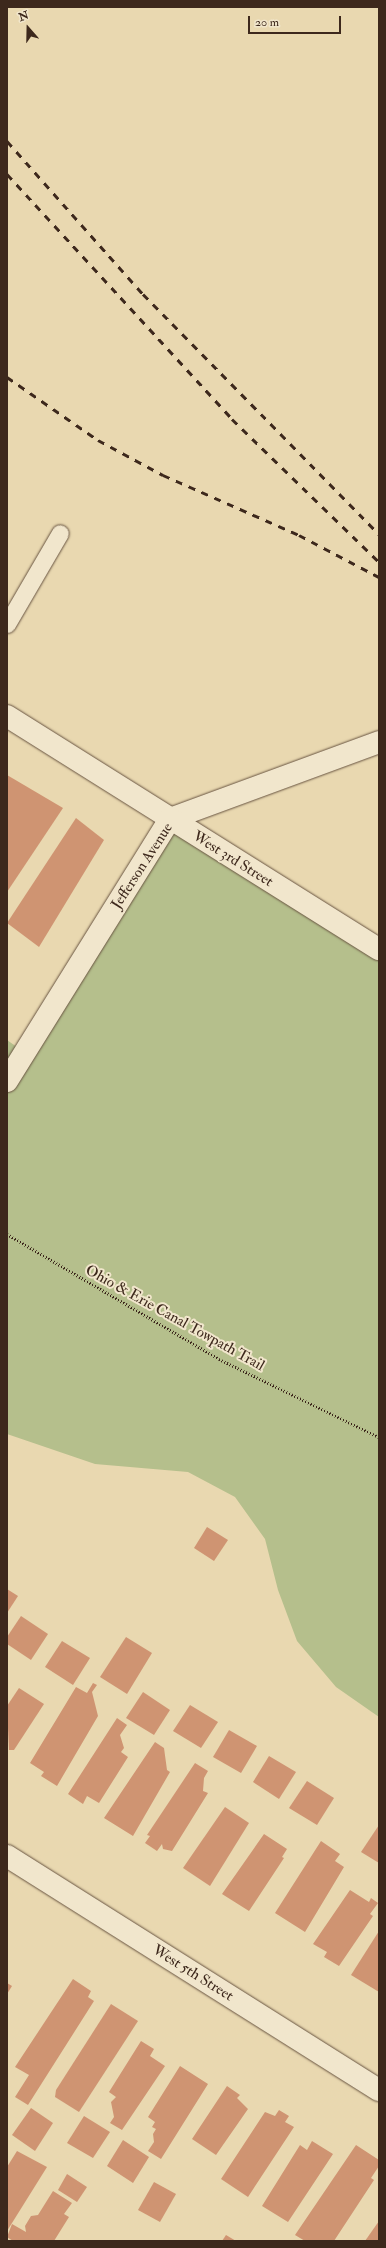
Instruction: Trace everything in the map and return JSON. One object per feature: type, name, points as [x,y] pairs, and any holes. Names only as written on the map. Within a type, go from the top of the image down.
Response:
[{"type":"street","name":"West 3rd Street","points":[[7,716],[170,820],[379,949]]},
{"type":"street","name":"Jefferson Avenue","points":[[7,1081],[170,820],[379,742]]},
{"type":"street","name":"West 5th Street","points":[[7,1856],[379,2090]]},
{"type":"lane","points":[[7,624],[60,533]]},
{"type":"path","name":"Ohio & Erie Canal Towpath Trail","points":[[7,1234],[219,1359],[379,1437]]},
{"type":"green space","points":[[170,819],[379,949],[379,1717],[336,1687],[297,1641],[278,1590],[265,1539],[235,1497],[188,1472],[95,1464],[7,1434],[7,1040],[24,1052]]},
{"type":"building","points":[[7,775],[63,808],[7,892]]},
{"type":"building","points":[[76,818],[104,840],[39,947],[7,923]]},
{"type":"building","points":[[207,1527],[228,1540],[214,1561],[194,1548]]},
{"type":"building","points":[[7,1589],[18,1596],[7,1613]]},
{"type":"building","points":[[21,1616],[48,1634],[31,1660],[7,1644],[7,1637]]},
{"type":"building","points":[[126,1637],[152,1653],[127,1694],[100,1677]]},
{"type":"building","points":[[62,1641],[90,1658],[73,1685],[45,1667]]},
{"type":"building","points":[[93,1683],[97,1685],[92,1692],[98,1716],[57,1786],[41,1776],[44,1772],[30,1763],[76,1687],[87,1693]]},
{"type":"building","points":[[19,1688],[44,1704],[14,1750],[9,1750],[7,1706]]},
{"type":"building","points":[[143,1692],[170,1710],[154,1735],[126,1718]]},
{"type":"building","points":[[190,1705],[218,1722],[201,1748],[173,1731]]},
{"type":"building","points":[[117,1718],[127,1725],[120,1735],[124,1748],[121,1752],[128,1757],[99,1803],[87,1796],[83,1804],[68,1794]]},
{"type":"building","points":[[229,1730],[257,1746],[241,1773],[213,1757]]},
{"type":"building","points":[[155,1742],[164,1748],[167,1770],[170,1772],[133,1836],[104,1818]]},
{"type":"building","points":[[269,1756],[296,1772],[279,1799],[253,1782]]},
{"type":"building","points":[[195,1763],[208,1771],[204,1778],[203,1791],[208,1793],[172,1851],[163,1849],[162,1844],[157,1851],[145,1843],[150,1836],[147,1835]]},
{"type":"building","points":[[307,1781],[334,1798],[317,1825],[289,1808]]},
{"type":"building","points":[[225,1807],[249,1823],[210,1886],[183,1868]]},
{"type":"building","points":[[379,1825],[379,1863],[361,1852]]},
{"type":"building","points":[[264,1834],[287,1849],[282,1857],[284,1858],[249,1911],[222,1894]]},
{"type":"building","points":[[321,1841],[340,1854],[335,1861],[344,1867],[305,1932],[275,1913]]},
{"type":"building","points":[[350,1890],[369,1902],[371,1898],[378,1903],[370,1914],[373,1916],[339,1966],[324,1957],[327,1952],[313,1944]]},
{"type":"building","points":[[379,1931],[379,1992],[351,1975]]},
{"type":"building","points":[[73,1979],[91,1991],[88,1997],[94,2001],[28,2105],[15,2097],[29,2075],[15,2067]]},
{"type":"building","points":[[7,1983],[12,1986],[7,1994]]},
{"type":"building","points":[[111,2004],[138,2021],[79,2112],[55,2097],[56,2090]]},
{"type":"building","points":[[141,2041],[154,2049],[150,2056],[165,2066],[122,2130],[110,2123],[114,2117],[111,2102],[116,2097],[109,2092]]},
{"type":"building","points":[[180,2066],[208,2084],[161,2159],[148,2151],[154,2142],[153,2134],[156,2129],[152,2127],[155,2122],[148,2117]]},
{"type":"building","points":[[227,2086],[240,2095],[237,2098],[248,2109],[216,2155],[192,2139]]},
{"type":"building","points":[[31,2108],[53,2123],[35,2151],[12,2135]]},
{"type":"building","points":[[279,2110],[289,2116],[285,2122],[294,2127],[248,2197],[221,2179],[265,2112],[275,2116]]},
{"type":"building","points":[[84,2116],[110,2132],[93,2158],[67,2143]]},
{"type":"building","points":[[123,2140],[149,2157],[133,2183],[107,2166]]},
{"type":"building","points":[[312,2141],[333,2154],[288,2222],[262,2206],[300,2145],[307,2150]]},
{"type":"building","points":[[356,2145],[379,2160],[379,2166],[371,2178],[374,2180],[334,2241],[305,2241],[295,2235]]},
{"type":"building","points":[[17,2151],[47,2167],[7,2231],[7,2167]]},
{"type":"building","points":[[67,2174],[87,2187],[77,2202],[58,2190]]},
{"type":"building","points":[[154,2182],[176,2194],[160,2222],[138,2210]]},
{"type":"building","points":[[53,2191],[72,2203],[64,2214],[69,2217],[54,2241],[13,2241],[7,2237],[12,2224],[26,2232],[25,2226],[31,2216],[38,2215]]},
{"type":"building","points":[[379,2221],[379,2241],[365,2241]]},
{"type":"building","points":[[226,2235],[236,2241],[222,2241]]},
{"type":"railway","points":[[7,141],[143,294],[379,534]]},
{"type":"railway","points":[[7,174],[232,419],[379,562]]},
{"type":"railway","points":[[7,377],[98,440],[163,475],[299,535],[379,577]]}]
